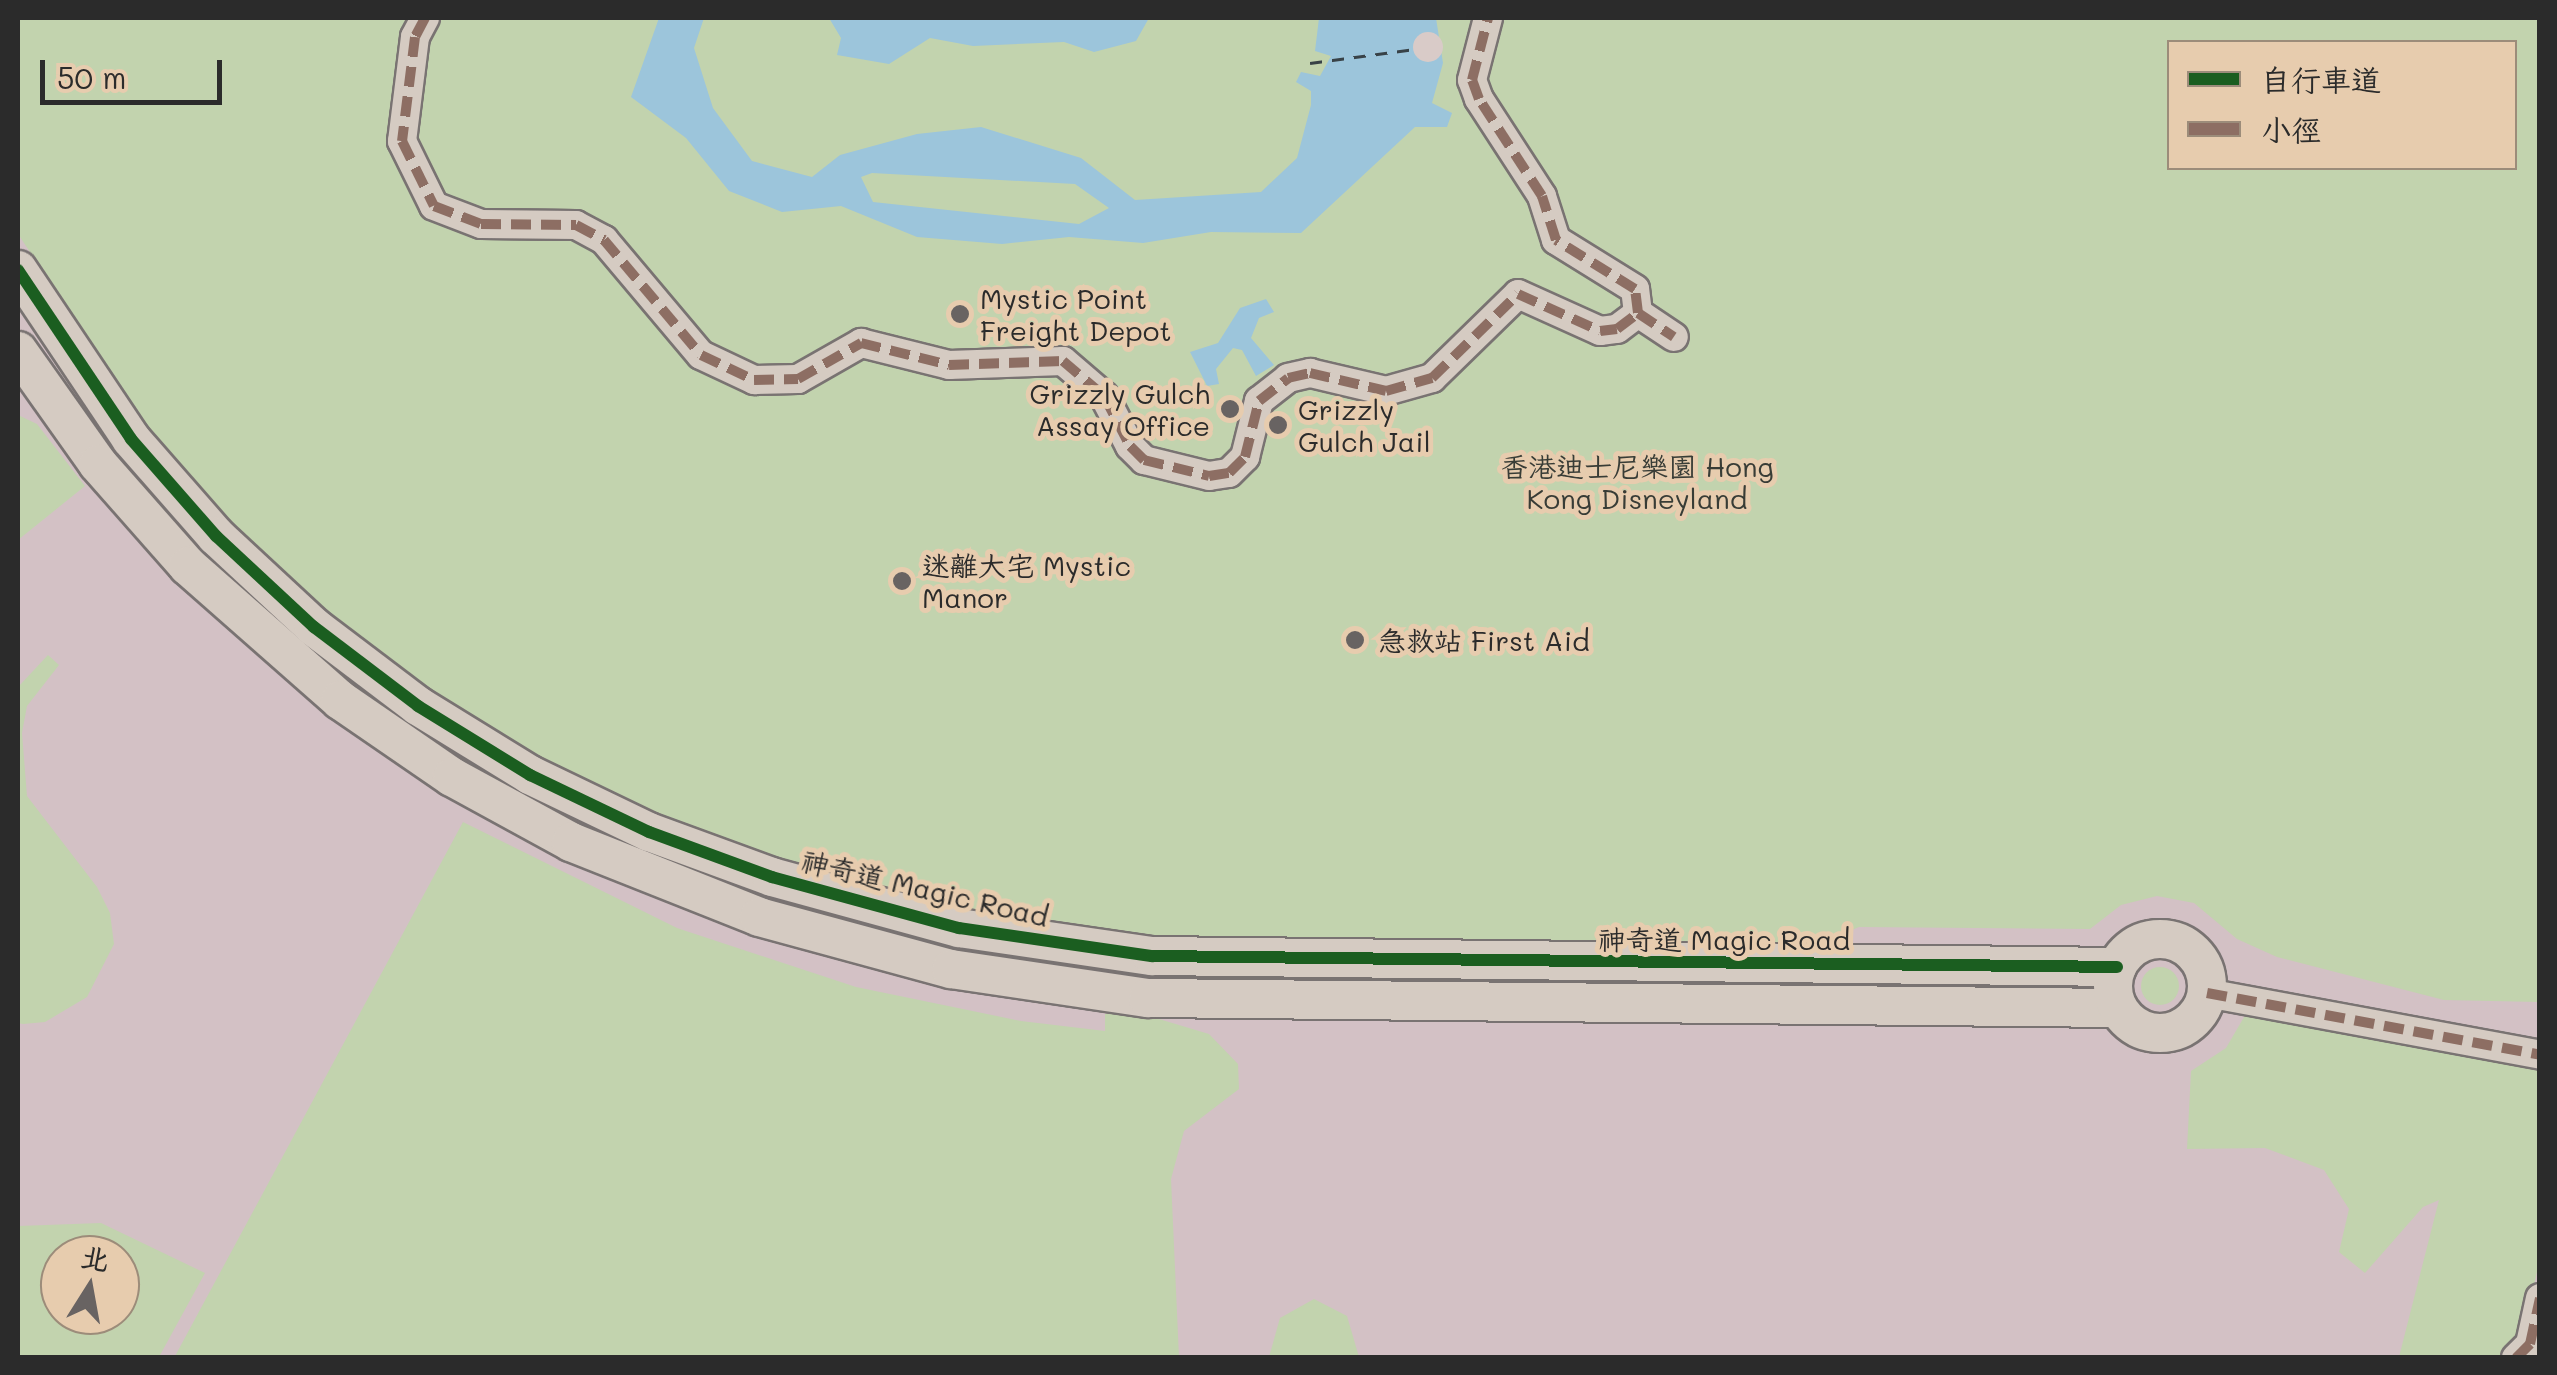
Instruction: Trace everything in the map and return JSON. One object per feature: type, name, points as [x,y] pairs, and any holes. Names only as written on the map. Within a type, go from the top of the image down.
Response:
[{"type":"street","points":[[1488,18],[1472,80],[1479,99],[1542,196],[1556,240],[1634,290],[1638,313],[1674,337]]},
{"type":"street","points":[[414,24],[402,141],[434,206],[482,224],[576,224],[604,240],[688,342],[732,373],[770,382],[798,379],[860,342],[949,365],[1064,361],[1104,396],[1130,446],[1144,460],[1208,476],[1229,473],[1245,458],[1259,401],[1288,378],[1310,373],[1386,390],[1432,378],[1518,294],[1600,330],[1616,329],[1638,313]]},
{"type":"street","name":"神奇道 Magic Road","points":[[18,270],[91,386],[173,489],[264,583],[352,658],[530,775],[649,832],[772,878],[959,928],[1152,956],[2117,967]]},
{"type":"street","points":[[18,351],[155,530],[236,613],[340,700],[452,777],[570,842],[759,917],[951,969],[1148,998],[2118,1008],[2140,1029],[2171,1032],[2195,1018],[2207,993],[2202,966],[2175,942],[2137,945],[2117,967],[2118,1008]]},
{"type":"street","points":[[2207,993],[2540,1055]]},
{"type":"street","points":[[2529,1352],[2540,1298]]},
{"type":"shaded area","name":"香港迪士尼樂園 Hong Kong Disneyland","points":[[18,18],[2539,18],[2539,1357],[18,1357]]},
{"type":"green space","name":"香港迪士尼樂園 Hong Kong Disneyland","points":[[18,18],[2539,18],[2539,1002],[2444,1000],[2277,957],[2237,939],[2194,903],[2157,896],[2121,905],[2090,929],[1859,927],[1811,947],[1153,938],[963,910],[778,861],[656,816],[539,759],[429,691],[326,612],[231,524],[152,435],[18,234]]},
{"type":"green space","points":[[18,415],[37,424],[85,486],[18,540]]},
{"type":"green space","points":[[48,655],[59,665],[27,706],[22,733],[27,796],[97,887],[110,913],[114,944],[87,997],[45,1022],[23,1024],[18,1023],[18,687]]},
{"type":"green space","points":[[463,822],[677,928],[856,987],[1021,1021],[1105,1031],[1105,1014],[1139,1013],[1209,1034],[1238,1064],[1239,1089],[1184,1131],[1171,1179],[1179,1357],[174,1358]]},
{"type":"green space","points":[[2160,967],[2174,972],[2179,986],[2174,1000],[2160,1005],[2146,1000],[2141,986],[2146,972]]},
{"type":"green space","points":[[2273,991],[2539,1044],[2539,1263],[2522,1338],[2507,1357],[2399,1357],[2439,1200],[2423,1207],[2365,1273],[2339,1252],[2349,1209],[2324,1170],[2265,1148],[2187,1149],[2191,1071],[2226,1048],[2247,1012]]},
{"type":"green space","points":[[101,1223],[126,1235],[40,1235],[40,1335],[140,1335],[140,1242],[205,1273],[159,1357],[18,1357],[18,1226]]},
{"type":"green space","points":[[1314,1299],[1347,1316],[1359,1357],[1269,1357],[1280,1318]]},
{"type":"water","points":[[659,18],[704,18],[694,48],[713,108],[752,161],[812,177],[840,155],[917,134],[981,127],[1081,158],[1135,200],[1261,192],[1297,158],[1311,105],[1311,91],[1296,82],[1301,72],[1320,76],[1331,56],[1315,51],[1319,18],[1436,18],[1443,63],[1432,103],[1452,113],[1447,127],[1415,127],[1301,233],[1211,232],[1143,243],[1069,237],[1002,244],[917,237],[841,206],[782,212],[729,191],[686,138],[631,97]],"holes":[[[872,173],[1075,184],[1109,208],[1079,224],[873,202],[861,177]]]},
{"type":"water","points":[[829,18],[1149,18],[1136,41],[1094,52],[1064,42],[973,46],[930,38],[889,64],[837,55],[841,38]]},
{"type":"water","points":[[1266,299],[1274,312],[1259,318],[1251,338],[1274,365],[1256,376],[1242,350],[1233,348],[1216,369],[1219,384],[1207,386],[1190,352],[1218,343],[1240,308]]},
{"type":"pier","points":[[1428,32],[1439,36],[1443,47],[1439,58],[1428,62],[1417,58],[1413,47],[1417,36]]},
{"type":"ferry route","points":[[1310,63],[1415,49]]},
{"type":"marked path","points":[[425,18],[415,37],[402,141],[434,206],[481,224],[576,225],[604,240],[701,355],[754,380],[798,379],[861,343],[949,365],[1063,361],[1104,396],[1130,446],[1144,460],[1209,476],[1229,473],[1245,457],[1259,401],[1288,378],[1310,373],[1386,391],[1432,378],[1518,294],[1600,331],[1617,329],[1638,313],[1635,289],[1556,240],[1542,196],[1479,99],[1472,80],[1488,18]]},
{"type":"marked path","points":[[1638,313],[1674,337]]},
{"type":"marked path","points":[[2207,993],[2540,1055]]},
{"type":"marked path","points":[[2516,1358],[2530,1344],[2540,1298]]},
{"type":"cycle path","points":[[18,270],[131,439],[216,536],[314,627],[418,706],[530,775],[649,832],[772,877],[959,928],[1152,956],[2117,967]]},
{"type":"place","name":"Mystic Point Freight Depot","points":[[960,314]]},
{"type":"place","name":"Grizzly Gulch Assay Office","points":[[1230,409]]},
{"type":"place","name":"Grizzly Gulch Jail","points":[[1278,425]]},
{"type":"place","name":"迷離大宅 Mystic Manor","points":[[902,581]]},
{"type":"place","name":"急救站 First Aid","points":[[1355,640]]}]
